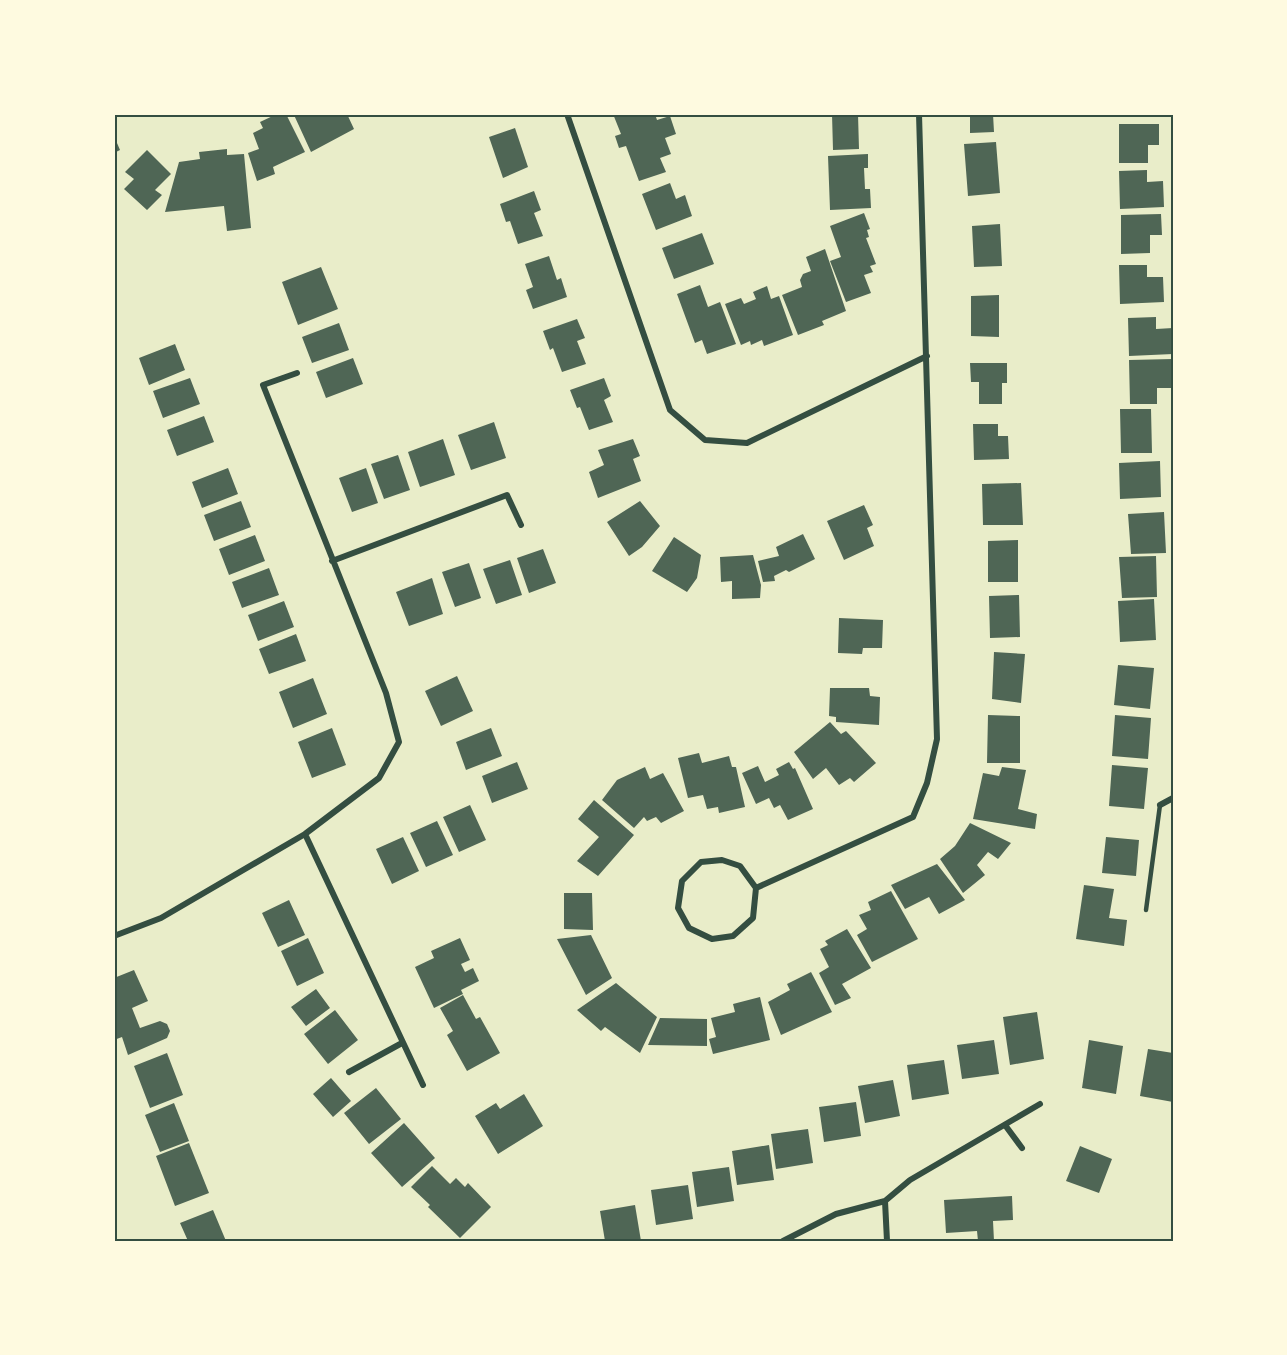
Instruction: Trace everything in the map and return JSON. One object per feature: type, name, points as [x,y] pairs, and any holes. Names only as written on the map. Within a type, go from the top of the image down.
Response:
[{"type":"street","points":[[567,114],[670,410],[705,440],[747,443],[927,356]]},
{"type":"street","points":[[756,888],[913,817],[927,783],[937,739],[919,114]]},
{"type":"street","points":[[114,936],[161,918],[305,834],[379,778],[399,742],[386,693],[263,385],[297,373]]},
{"type":"street","points":[[332,561],[507,495],[521,525]]},
{"type":"street","points":[[1160,805],[1173,798]]},
{"type":"street","points":[[305,834],[423,1085]]},
{"type":"street","points":[[722,860],[740,866],[756,888],[753,918],[733,936],[712,939],[688,928],[678,908],[682,881],[701,862],[722,860]]},
{"type":"street","points":[[349,1072],[402,1043]]},
{"type":"street","points":[[783,1241],[837,1214],[885,1201],[910,1180],[1040,1104]]},
{"type":"street","points":[[1005,1125],[1022,1148]]},
{"type":"street","points":[[885,1201],[887,1241]]},
{"type":"lane","points":[[1146,910],[1160,805]]},
{"type":"building","points":[[277,114],[286,114],[305,152],[273,167],[275,174],[257,181],[248,153],[259,149],[253,133],[263,128],[260,122]]},
{"type":"building","points":[[347,114],[354,129],[311,152],[294,115]]},
{"type":"building","points":[[613,114],[655,114],[657,120],[670,116],[676,134],[665,138],[671,154],[660,158],[666,172],[639,181],[626,146],[619,148],[615,136],[621,134]]},
{"type":"building","points":[[832,114],[858,114],[859,149],[833,150]]},
{"type":"building","points":[[970,114],[993,114],[994,132],[970,133]]},
{"type":"building","points":[[1119,124],[1159,124],[1159,145],[1148,145],[1148,163],[1119,163]]},
{"type":"building","points":[[515,128],[528,167],[503,178],[489,137]]},
{"type":"building","points":[[114,136],[120,150],[114,153]]},
{"type":"building","points":[[996,142],[1000,193],[968,196],[964,144]]},
{"type":"building","points":[[227,149],[227,155],[244,154],[251,228],[227,231],[224,206],[165,212],[179,162],[200,159],[199,152]]},
{"type":"building","points":[[147,150],[171,174],[155,190],[162,195],[147,210],[124,189],[134,179],[125,172]]},
{"type":"building","points":[[868,154],[868,168],[864,168],[865,189],[870,189],[871,208],[830,210],[828,156]]},
{"type":"building","points":[[1147,170],[1147,182],[1163,181],[1164,207],[1120,209],[1119,171]]},
{"type":"building","points":[[670,183],[676,199],[685,195],[692,216],[656,230],[642,194]]},
{"type":"building","points":[[534,191],[541,210],[534,213],[543,236],[518,244],[510,221],[506,222],[500,204]]},
{"type":"building","points":[[864,213],[870,229],[867,230],[869,237],[866,238],[876,264],[870,266],[873,272],[864,275],[871,293],[846,302],[830,261],[841,257],[830,226]]},
{"type":"building","points":[[1161,214],[1162,235],[1150,235],[1150,253],[1121,254],[1121,215]]},
{"type":"building","points":[[1000,224],[1002,266],[974,267],[972,226]]},
{"type":"building","points":[[702,233],[714,264],[674,279],[662,248]]},
{"type":"building","points":[[825,249],[846,311],[822,321],[824,325],[798,335],[782,295],[802,287],[800,280],[803,274],[811,271],[806,257]]},
{"type":"building","points":[[549,256],[557,280],[561,278],[567,297],[533,309],[526,290],[533,287],[525,264]]},
{"type":"building","points":[[1119,265],[1147,265],[1147,277],[1163,277],[1164,302],[1120,304]]},
{"type":"building","points":[[321,267],[338,309],[298,325],[282,282]]},
{"type":"building","points":[[700,285],[708,307],[720,302],[736,344],[707,354],[702,340],[695,343],[677,294]]},
{"type":"building","points":[[767,286],[771,299],[779,296],[793,335],[764,346],[762,340],[751,345],[750,341],[741,345],[725,304],[741,298],[744,304],[756,299],[753,292]]},
{"type":"building","points":[[999,295],[999,337],[971,336],[971,296]]},
{"type":"building","points":[[1156,317],[1156,329],[1173,328],[1173,354],[1129,356],[1128,318]]},
{"type":"building","points":[[577,319],[585,338],[577,341],[586,364],[562,372],[553,348],[550,350],[543,331]]},
{"type":"building","points":[[339,323],[349,350],[312,363],[302,337]]},
{"type":"building","points":[[175,344],[185,370],[149,385],[139,358]]},
{"type":"building","points":[[353,358],[363,384],[326,398],[316,372]]},
{"type":"building","points":[[1173,359],[1173,388],[1157,388],[1157,404],[1130,404],[1129,360]]},
{"type":"building","points":[[970,363],[1007,363],[1007,383],[1002,383],[1002,404],[979,404],[979,382],[971,382]]},
{"type":"building","points":[[190,378],[200,404],[163,418],[153,391]]},
{"type":"building","points":[[604,378],[611,396],[604,400],[613,422],[589,430],[570,390]]},
{"type":"building","points":[[1120,409],[1151,409],[1152,453],[1121,453]]},
{"type":"building","points":[[204,416],[214,442],[177,456],[167,430]]},
{"type":"building","points":[[494,422],[506,458],[471,470],[458,435]]},
{"type":"building","points":[[973,424],[998,424],[998,436],[1008,436],[1009,459],[974,460]]},
{"type":"building","points":[[443,439],[455,475],[420,487],[408,452]]},
{"type":"building","points":[[633,439],[640,456],[633,459],[641,481],[598,498],[589,472],[604,465],[598,450]]},
{"type":"building","points":[[398,455],[410,490],[384,499],[371,464]]},
{"type":"building","points":[[1160,461],[1161,497],[1120,499],[1119,463]]},
{"type":"building","points":[[228,468],[238,494],[202,508],[192,482]]},
{"type":"building","points":[[366,468],[378,503],[352,512],[339,478]]},
{"type":"building","points":[[1021,483],[1023,525],[983,525],[982,484]]},
{"type":"building","points":[[241,501],[251,527],[214,541],[204,515]]},
{"type":"building","points":[[640,501],[660,526],[642,547],[629,556],[607,522]]},
{"type":"building","points":[[864,505],[873,525],[867,528],[874,546],[844,560],[827,521]]},
{"type":"building","points":[[1164,512],[1166,553],[1131,554],[1128,514]]},
{"type":"building","points":[[803,534],[815,559],[789,572],[786,570],[774,576],[775,581],[763,582],[758,561],[779,556],[776,547]]},
{"type":"building","points":[[255,535],[265,561],[229,575],[219,549]]},
{"type":"building","points":[[674,537],[701,555],[697,578],[687,592],[652,571]]},
{"type":"building","points":[[1018,540],[1018,582],[988,582],[988,541]]},
{"type":"building","points":[[543,549],[556,583],[529,593],[517,558]]},
{"type":"building","points":[[753,555],[761,585],[760,598],[732,599],[732,581],[721,582],[720,557]]},
{"type":"building","points":[[1156,556],[1157,597],[1122,598],[1119,557]]},
{"type":"building","points":[[510,560],[522,595],[496,604],[483,569]]},
{"type":"building","points":[[469,563],[481,598],[455,607],[442,572]]},
{"type":"building","points":[[269,568],[279,595],[242,608],[232,582]]},
{"type":"building","points":[[432,578],[443,614],[409,626],[396,592]]},
{"type":"building","points":[[1019,595],[1020,637],[990,638],[989,596]]},
{"type":"building","points":[[1154,599],[1156,640],[1120,642],[1118,601]]},
{"type":"building","points":[[284,601],[294,627],[258,641],[248,615]]},
{"type":"building","points":[[839,618],[883,620],[882,648],[863,648],[862,654],[838,653]]},
{"type":"building","points":[[296,634],[306,661],[269,674],[259,649]]},
{"type":"building","points":[[994,652],[1025,654],[1021,703],[992,699]]},
{"type":"building","points":[[1118,665],[1154,668],[1150,709],[1114,705]]},
{"type":"building","points":[[457,676],[473,711],[441,726],[425,691]]},
{"type":"building","points":[[313,678],[327,714],[293,728],[279,692]]},
{"type":"building","points":[[830,688],[869,688],[870,696],[880,697],[879,725],[836,722],[836,717],[829,716]]},
{"type":"building","points":[[988,715],[1020,716],[1020,763],[987,763]]},
{"type":"building","points":[[1115,715],[1151,718],[1148,759],[1112,756]]},
{"type":"building","points":[[830,722],[841,734],[846,731],[876,763],[854,782],[850,778],[839,785],[826,768],[813,779],[794,752]]},
{"type":"building","points":[[332,728],[346,765],[312,778],[298,742]]},
{"type":"building","points":[[491,728],[502,756],[466,770],[456,742]]},
{"type":"building","points":[[699,753],[702,763],[729,756],[732,767],[736,767],[745,807],[719,813],[718,807],[707,809],[703,795],[688,798],[678,758]]},
{"type":"building","points":[[517,762],[528,789],[492,803],[482,776]]},
{"type":"building","points":[[789,762],[793,769],[795,768],[813,809],[788,820],[780,805],[774,808],[769,798],[756,804],[742,773],[758,766],[765,782],[779,775],[776,769]]},
{"type":"building","points":[[1112,765],[1148,768],[1144,809],[1109,806]]},
{"type":"building","points":[[645,767],[650,779],[663,773],[684,811],[661,823],[656,817],[647,821],[644,817],[634,828],[602,800],[617,780]]},
{"type":"building","points":[[1002,767],[1026,770],[1018,809],[1037,814],[1035,829],[973,819],[983,773],[999,776]]},
{"type":"building","points":[[594,800],[634,835],[598,876],[577,861],[599,837],[578,819]]},
{"type":"building","points":[[470,805],[486,840],[459,852],[443,817]]},
{"type":"building","points":[[437,821],[453,855],[426,867],[410,833]]},
{"type":"building","points":[[970,823],[1011,843],[998,859],[988,852],[977,865],[985,875],[963,893],[940,859],[955,846]]},
{"type":"building","points":[[403,837],[419,871],[392,884],[376,849]]},
{"type":"building","points":[[1106,837],[1139,840],[1136,876],[1102,873]]},
{"type":"building","points":[[937,864],[965,900],[939,914],[929,897],[905,909],[891,885]]},
{"type":"building","points":[[1084,885],[1114,889],[1109,918],[1127,920],[1124,946],[1076,939]]},
{"type":"building","points":[[891,891],[918,939],[872,962],[857,935],[867,929],[859,915],[871,910],[868,902]]},
{"type":"building","points":[[564,893],[592,893],[593,930],[564,929]]},
{"type":"building","points":[[289,900],[305,935],[278,947],[262,913]]},
{"type":"building","points":[[847,929],[871,968],[842,984],[851,998],[835,1005],[819,973],[829,967],[820,949],[828,945],[825,941]]},
{"type":"building","points":[[591,935],[612,978],[586,995],[557,939]]},
{"type":"building","points":[[308,938],[324,973],[297,986],[281,951]]},
{"type":"building","points":[[460,938],[470,960],[461,964],[465,972],[473,968],[479,981],[461,990],[463,994],[434,1008],[415,967],[434,958],[431,951]]},
{"type":"building","points":[[134,970],[148,1001],[132,1008],[140,1028],[160,1021],[167,1024],[170,1031],[167,1038],[128,1055],[122,1037],[114,1040],[114,978]]},
{"type":"building","points":[[811,972],[832,1012],[781,1035],[768,1002],[790,990],[787,984]]},
{"type":"building","points":[[616,983],[657,1017],[640,1053],[605,1027],[601,1031],[577,1010]]},
{"type":"building","points":[[316,989],[330,1008],[306,1026],[291,1007]]},
{"type":"building","points":[[463,995],[476,1019],[480,1017],[500,1053],[467,1071],[447,1035],[453,1031],[440,1008]]},
{"type":"building","points":[[760,997],[770,1040],[713,1054],[709,1039],[716,1037],[711,1018],[735,1012],[733,1004]]},
{"type":"building","points":[[335,1010],[358,1040],[328,1064],[304,1034]]},
{"type":"building","points":[[1037,1012],[1044,1059],[1010,1065],[1003,1017]]},
{"type":"building","points":[[660,1018],[707,1019],[707,1046],[648,1045]]},
{"type":"building","points":[[994,1040],[999,1074],[962,1079],[957,1045]]},
{"type":"building","points":[[1089,1040],[1123,1046],[1116,1094],[1082,1088]]},
{"type":"building","points":[[1148,1049],[1173,1053],[1173,1102],[1140,1096]]},
{"type":"building","points":[[167,1053],[183,1095],[150,1108],[134,1066]]},
{"type":"building","points":[[944,1060],[949,1094],[912,1100],[907,1065]]},
{"type":"building","points":[[331,1078],[351,1101],[333,1117],[313,1094]]},
{"type":"building","points":[[893,1080],[900,1116],[865,1123],[858,1086]]},
{"type":"building","points":[[376,1088],[401,1119],[369,1144],[344,1113]]},
{"type":"building","points":[[524,1094],[543,1126],[498,1154],[475,1116],[496,1103],[500,1109]]},
{"type":"building","points":[[856,1102],[861,1136],[824,1142],[819,1107]]},
{"type":"building","points":[[174,1103],[189,1141],[160,1152],[145,1115]]},
{"type":"building","points":[[404,1123],[435,1158],[402,1187],[371,1153]]},
{"type":"building","points":[[808,1129],[813,1163],[776,1169],[771,1134]]},
{"type":"building","points":[[189,1143],[209,1193],[175,1206],[156,1156]]},
{"type":"building","points":[[769,1145],[774,1180],[737,1185],[732,1151]]},
{"type":"building","points":[[1080,1146],[1112,1159],[1099,1193],[1066,1181]]},
{"type":"building","points":[[432,1166],[450,1184],[456,1178],[465,1187],[468,1183],[491,1207],[460,1238],[411,1187]]},
{"type":"building","points":[[729,1167],[734,1201],[697,1207],[692,1172]]},
{"type":"building","points":[[688,1185],[693,1219],[656,1225],[651,1190]]},
{"type":"building","points":[[1012,1196],[1013,1220],[993,1221],[994,1241],[978,1241],[977,1231],[946,1233],[944,1200]]},
{"type":"building","points":[[635,1205],[641,1241],[605,1241],[600,1211]]},
{"type":"building","points":[[213,1210],[226,1241],[188,1241],[180,1223]]}]
